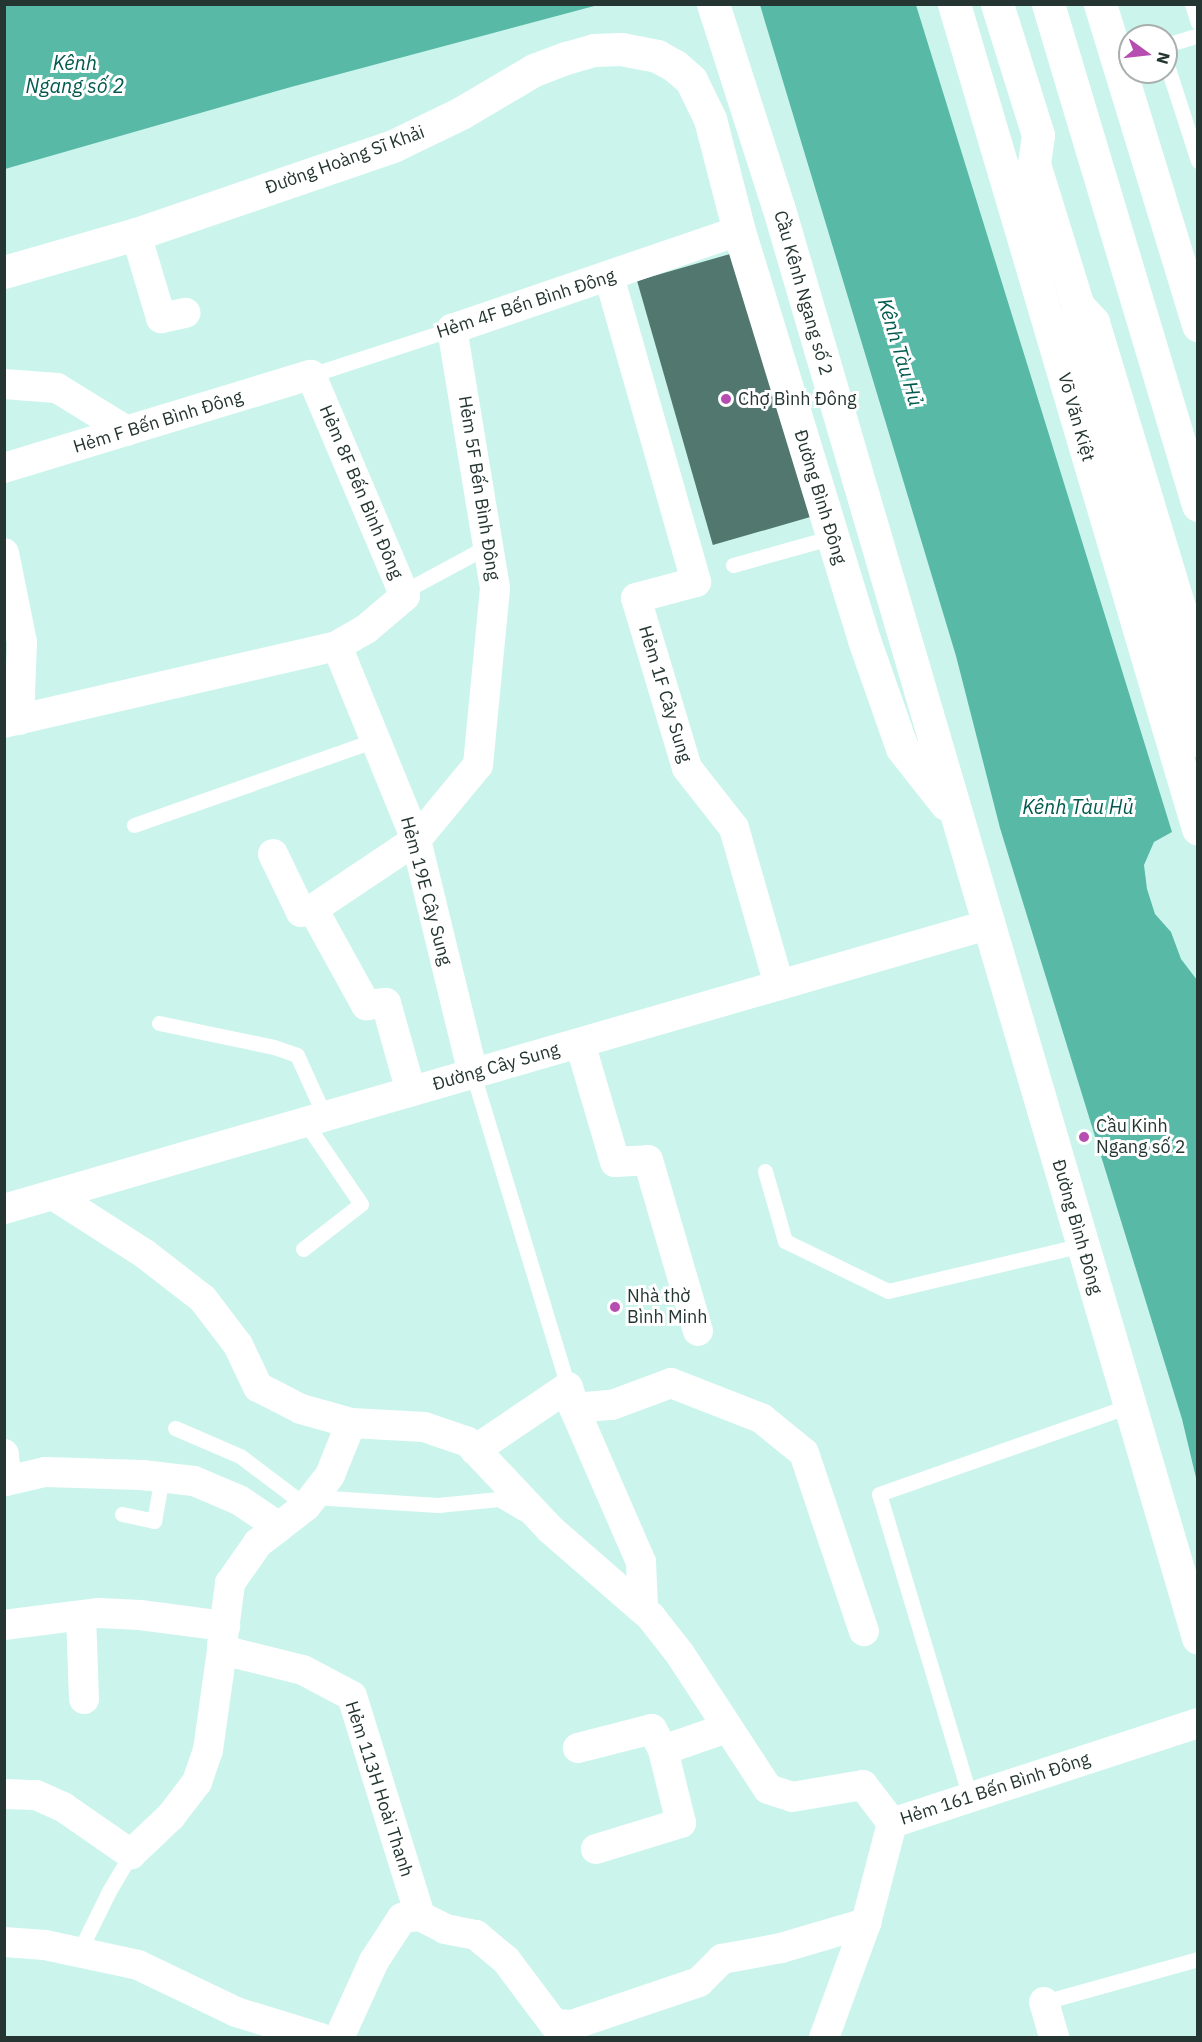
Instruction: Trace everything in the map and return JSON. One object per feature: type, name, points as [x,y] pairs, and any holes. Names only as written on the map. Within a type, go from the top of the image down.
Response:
[{"type":"main road","name":"Cầu Kênh Ngang số 2","points":[[714,4],[778,206],[938,755]]},
{"type":"main road","name":"Võ Văn Kiệt","points":[[954,4],[1197,830]]},
{"type":"main road","name":"Võ Văn Kiệt","points":[[976,4],[1016,138],[1034,164],[1078,306],[1076,328],[1197,740]]},
{"type":"main road","name":"Võ Văn Kiệt","points":[[997,4],[1038,135],[1034,164]]},
{"type":"main road","points":[[1048,4],[1197,505]]},
{"type":"main road","points":[[1100,4],[1118,45]]},
{"type":"main road","name":"Đường Hoàng Sĩ Khải","points":[[4,272],[136,234],[393,146],[461,113],[534,70],[566,58],[594,50],[621,49],[657,56],[675,66]]},
{"type":"main road","name":"Đường Bình Đông","points":[[675,66],[691,80],[710,119],[739,231],[864,640],[902,748],[956,817]]},
{"type":"main road","points":[[1131,84],[1197,325]]},
{"type":"main road","name":"Võ Văn Kiệt","points":[[1078,306],[1093,322],[1197,669]]},
{"type":"main road","name":"Đường Bình Đông","points":[[938,755],[1197,1638]]},
{"type":"street","name":"Hẻm 4F Bến Bình Đông","points":[[452,329],[739,231]]},
{"type":"street","points":[[136,234],[162,318],[185,313]]},
{"type":"street","name":"Hẻm 1F Cây Sung","points":[[609,276],[696,582],[636,598],[687,768],[734,828],[779,985]]},
{"type":"street","name":"Hẻm 5F Bến Bình Đông","points":[[313,909],[416,840],[478,765],[495,588],[452,329]]},
{"type":"street","name":"Hẻm F Bến Bình Đông","points":[[4,468],[311,375]]},
{"type":"street","name":"Hẻm 8F Bến Bình Đông","points":[[12,721],[337,646],[366,628],[405,596],[311,375]]},
{"type":"street","points":[[4,384],[57,388],[127,431]]},
{"type":"street","points":[[4,553],[22,642],[12,721]]},
{"type":"street","name":"Hẻm 19E Cây Sung","points":[[337,646],[416,840],[473,1074]]},
{"type":"street","points":[[273,854],[302,912],[313,909],[366,1005],[386,1003],[411,1092]]},
{"type":"street","name":"Đường Cây Sung","points":[[6,1207],[987,925]]},
{"type":"street","points":[[580,1043],[615,1162],[648,1160],[698,1331]]},
{"type":"street","points":[[53,1195],[145,1254],[203,1299],[238,1345],[258,1387],[301,1409],[351,1423],[424,1427],[468,1442],[550,1530],[643,1607],[680,1654],[768,1789],[792,1797],[863,1785],[892,1822]]},
{"type":"street","points":[[475,1450],[571,1397],[612,1405],[671,1383],[761,1418],[804,1453],[864,1631]]},
{"type":"street","points":[[571,1397],[641,1562],[643,1607]]},
{"type":"street","points":[[4,1794],[36,1795],[63,1807],[132,1854],[171,1816],[197,1782],[208,1750],[230,1583],[258,1543],[310,1502],[330,1475],[351,1423]]},
{"type":"street","points":[[5,1472],[162,1477],[194,1481],[239,1500],[279,1527]]},
{"type":"street","name":"Hẻm 113H Hoài Thanh","points":[[4,1625],[99,1613],[140,1615],[223,1638],[303,1670],[352,1696],[420,1916]]},
{"type":"street","points":[[81,1616],[84,1699]]},
{"type":"street","name":"Hẻm 161 Bến Bình Đông","points":[[824,2037],[866,1923],[892,1822],[1197,1723]]},
{"type":"street","points":[[663,1750],[727,1728]]},
{"type":"street","points":[[578,1748],[652,1729],[663,1750],[681,1823],[596,1849]]},
{"type":"street","points":[[339,2037],[374,1961],[402,1918],[411,1915],[420,1916],[445,1929],[476,1935],[506,1960],[555,2031],[699,1983],[722,1959],[781,1948],[866,1923]]},
{"type":"street","points":[[4,1942],[45,1945],[78,1954],[138,1965],[237,2012],[321,2037]]},
{"type":"street","points":[[1044,2002],[1054,2037]]},
{"type":"lane","points":[[1192,4],[1197,22]]},
{"type":"lane","points":[[1178,41],[1197,35]]},
{"type":"lane","points":[[1173,84],[1197,161]]},
{"type":"lane","name":"Hẻm 4F Bến Bình Đông","points":[[311,375],[452,329]]},
{"type":"lane","points":[[733,565],[833,537]]},
{"type":"lane","points":[[405,596],[414,586],[488,546]]},
{"type":"lane","points":[[134,825],[375,740]]},
{"type":"lane","points":[[159,1023],[274,1047],[297,1055],[315,1120],[361,1204],[303,1249]]},
{"type":"lane","points":[[473,1074],[571,1397]]},
{"type":"lane","points":[[765,1170],[785,1241],[888,1291],[1082,1245]]},
{"type":"lane","points":[[970,1797],[879,1494],[1129,1406]]},
{"type":"lane","points":[[175,1428],[240,1456],[310,1502],[438,1505],[499,1499],[550,1530]]},
{"type":"lane","points":[[122,1514],[154,1521],[162,1477]]},
{"type":"lane","points":[[78,1954],[109,1892],[132,1854]]},
{"type":"lane","points":[[1044,2002],[1197,1959]]},
{"type":"water","name":"Kênh Ngang số 2","points":[[5,4],[598,5],[291,87],[5,169]]},
{"type":"water","name":"Kênh Tàu Hủ","points":[[760,5],[916,5],[1172,832],[1154,842],[1144,865],[1147,889],[1155,914],[1171,932],[1181,959],[1197,980],[1197,1482],[1182,1419],[1000,828],[956,656]]},
{"type":"building","name":"Chợ Bình Đông","points":[[737,252],[813,516],[713,545],[637,281]]},
{"type":"place","name":"Chợ Bình Đông","points":[[726,399]]},
{"type":"place","name":"Cầu Kinh Ngang số 2","points":[[1084,1137]]},
{"type":"place","name":"Nhà thờ Bình Minh","points":[[615,1307]]}]
